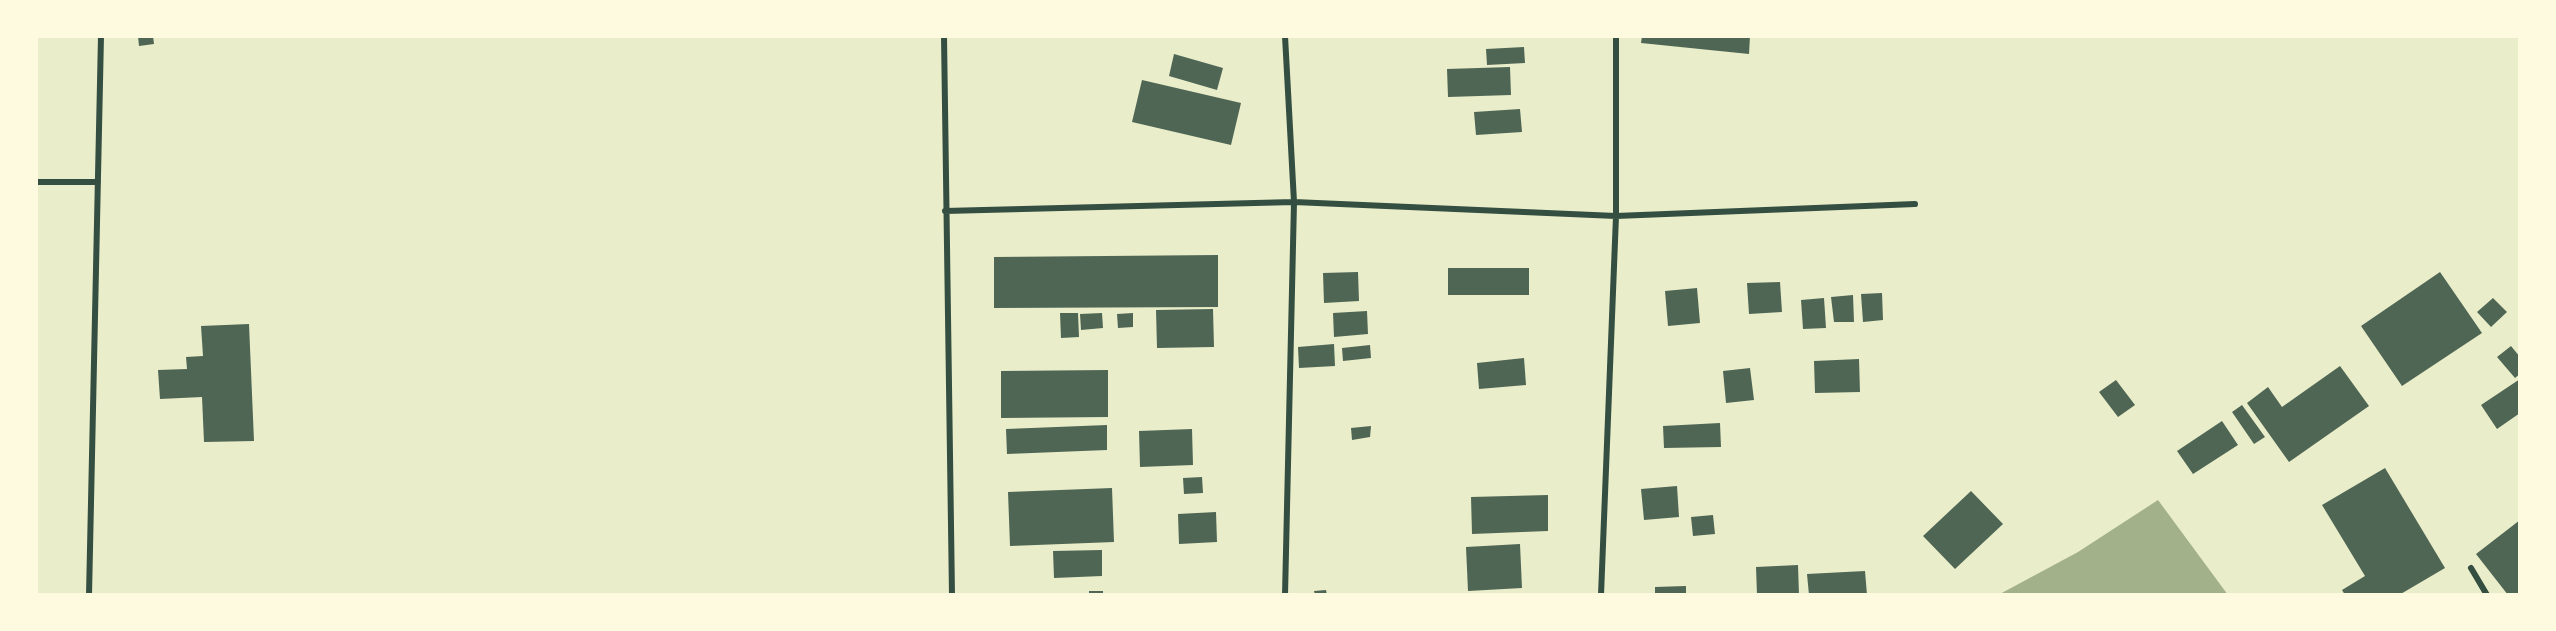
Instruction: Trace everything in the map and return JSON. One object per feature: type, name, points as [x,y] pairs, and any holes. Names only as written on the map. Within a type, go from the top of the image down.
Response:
[{"type":"street","points":[[89,595],[101,36]]},
{"type":"street","points":[[944,36],[952,595]]},
{"type":"street","points":[[1285,36],[1294,202],[1285,595]]},
{"type":"street","points":[[1601,595],[1616,216],[1616,36]]},
{"type":"street","points":[[36,182],[98,182]]},
{"type":"street","points":[[945,211],[1294,202],[1616,216],[1915,204]]},
{"type":"street","points":[[2470,568],[2487,595]]},
{"type":"shaded area","points":[[2158,500],[2228,595],[1998,595],[2078,552]]},
{"type":"building","points":[[138,36],[153,36],[154,44],[139,46]]},
{"type":"building","points":[[1642,36],[1750,36],[1749,54],[1641,43]]},
{"type":"building","points":[[1524,47],[1525,63],[1487,65],[1486,49]]},
{"type":"building","points":[[1174,54],[1223,68],[1217,90],[1169,76]]},
{"type":"building","points":[[1510,67],[1511,95],[1448,97],[1447,69]]},
{"type":"building","points":[[1142,80],[1241,103],[1231,145],[1132,122]]},
{"type":"building","points":[[1520,109],[1522,132],[1476,135],[1474,112]]},
{"type":"building","points":[[1218,255],[1218,307],[994,308],[994,257]]},
{"type":"building","points":[[1448,268],[1529,268],[1529,295],[1448,295]]},
{"type":"building","points":[[1358,272],[1359,301],[1324,303],[1323,273]]},
{"type":"building","points":[[2440,272],[2482,333],[2402,386],[2361,326]]},
{"type":"building","points":[[1780,282],[1782,312],[1749,314],[1747,283]]},
{"type":"building","points":[[1697,288],[1700,323],[1668,326],[1665,291]]},
{"type":"building","points":[[1882,293],[1883,320],[1863,322],[1861,294]]},
{"type":"building","points":[[1853,295],[1854,322],[1834,322],[1831,297]]},
{"type":"building","points":[[1824,298],[1826,328],[1803,329],[1801,300]]},
{"type":"building","points":[[2493,298],[2507,312],[2491,327],[2477,312]]},
{"type":"building","points":[[1213,309],[1214,347],[1157,348],[1156,310]]},
{"type":"building","points":[[1367,311],[1368,334],[1334,337],[1333,313]]},
{"type":"building","points":[[1060,313],[1078,313],[1079,337],[1061,338]]},
{"type":"building","points":[[1102,313],[1103,328],[1081,330],[1080,314]]},
{"type":"building","points":[[1133,313],[1133,327],[1118,328],[1117,314]]},
{"type":"building","points":[[249,324],[254,441],[204,442],[202,397],[160,399],[158,370],[187,369],[186,357],[203,356],[201,326]]},
{"type":"building","points":[[1334,344],[1335,366],[1299,368],[1298,347]]},
{"type":"building","points":[[1370,345],[1371,358],[1343,361],[1342,348]]},
{"type":"building","points":[[2511,346],[2520,357],[2520,374],[2515,378],[2497,357]]},
{"type":"building","points":[[1524,358],[1526,385],[1479,389],[1477,363]]},
{"type":"building","points":[[1859,359],[1860,392],[1815,393],[1814,361]]},
{"type":"building","points":[[2340,366],[2369,406],[2289,462],[2247,403],[2268,387],[2282,407]]},
{"type":"building","points":[[1750,368],[1754,400],[1726,403],[1723,371]]},
{"type":"building","points":[[1108,370],[1108,417],[1001,418],[1001,371]]},
{"type":"building","points":[[2520,379],[2520,413],[2497,429],[2481,405]]},
{"type":"building","points":[[2116,380],[2135,405],[2118,417],[2099,392]]},
{"type":"building","points":[[2242,405],[2265,437],[2254,444],[2232,412]]},
{"type":"building","points":[[2222,421],[2238,445],[2193,474],[2177,451]]},
{"type":"building","points":[[1720,423],[1721,447],[1664,448],[1663,426]]},
{"type":"building","points":[[1107,425],[1107,450],[1007,454],[1006,429]]},
{"type":"building","points":[[1371,426],[1370,437],[1352,440],[1351,428]]},
{"type":"building","points":[[1192,429],[1193,465],[1140,467],[1139,431]]},
{"type":"building","points":[[2385,468],[2445,568],[2399,595],[2345,595],[2342,590],[2365,576],[2322,505]]},
{"type":"building","points":[[1202,477],[1203,493],[1184,494],[1183,478]]},
{"type":"building","points":[[1677,486],[1679,517],[1644,520],[1641,489]]},
{"type":"building","points":[[1112,488],[1114,542],[1010,546],[1008,492]]},
{"type":"building","points":[[1971,491],[2003,524],[1955,569],[1923,536]]},
{"type":"building","points":[[1548,495],[1548,531],[1472,534],[1471,497]]},
{"type":"building","points":[[1216,512],[1217,542],[1179,544],[1178,514]]},
{"type":"building","points":[[1713,515],[1715,534],[1693,536],[1691,517]]},
{"type":"building","points":[[2520,520],[2520,595],[2508,595],[2476,554]]},
{"type":"building","points":[[1520,544],[1522,588],[1468,591],[1466,547]]},
{"type":"building","points":[[1102,550],[1102,576],[1054,578],[1053,551]]},
{"type":"building","points":[[1798,565],[1799,595],[1757,595],[1756,567]]},
{"type":"building","points":[[1865,571],[1867,595],[1809,595],[1807,574]]},
{"type":"building","points":[[1686,586],[1686,595],[1655,595],[1655,587]]},
{"type":"building","points":[[1326,590],[1327,595],[1315,595],[1314,591]]},
{"type":"building","points":[[1089,591],[1103,591],[1103,595],[1089,595]]}]
